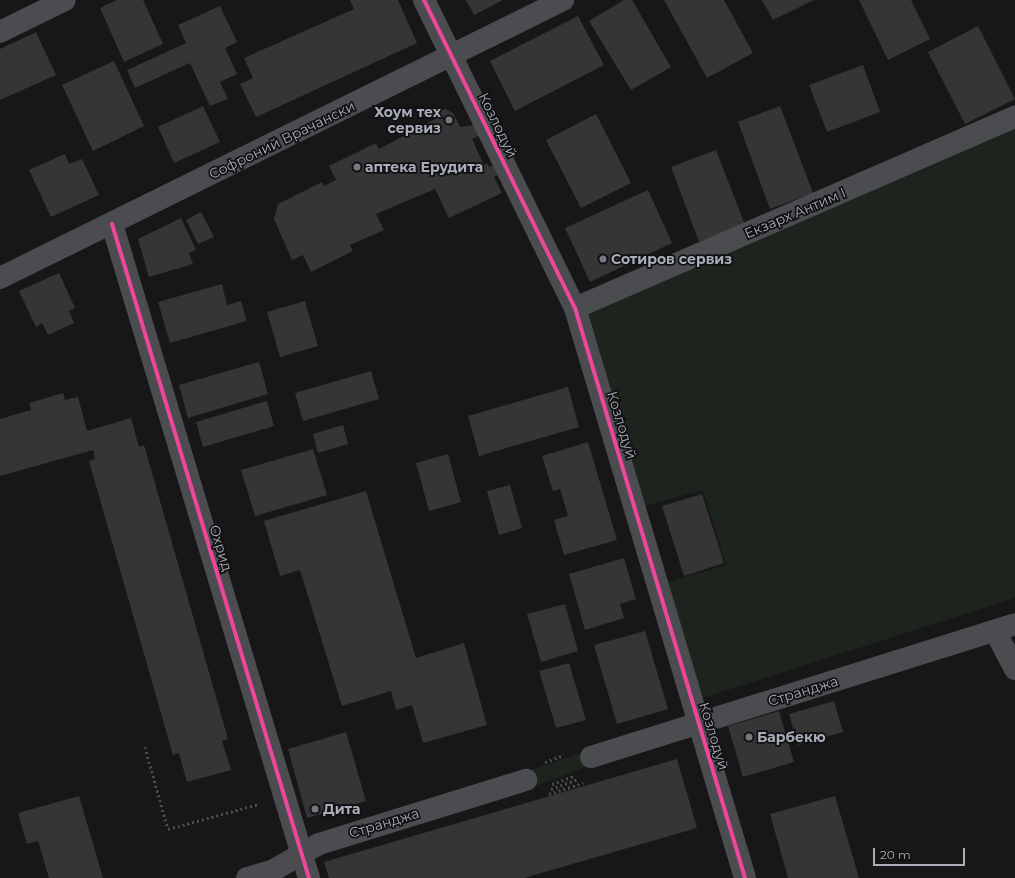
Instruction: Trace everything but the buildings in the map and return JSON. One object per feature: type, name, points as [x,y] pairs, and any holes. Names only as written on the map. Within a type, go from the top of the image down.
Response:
[{"type":"street","points":[[0,32],[65,0]]},
{"type":"street","name":"Козлодуй","points":[[424,0],[575,308],[745,878]]},
{"type":"street","name":"Софроний Врачански","points":[[0,278],[564,0]]},
{"type":"street","name":"Екзарх Антим I","points":[[575,308],[1015,118]]},
{"type":"street","name":"Охрид","points":[[112,224],[309,878]]},
{"type":"street","name":"Странджа","points":[[585,769],[699,724],[1015,624]]},
{"type":"street","points":[[995,631],[1015,669]]},
{"type":"street","name":"Странджа","points":[[247,878],[272,871],[319,844],[536,777]]},
{"type":"path","points":[[145,747],[168,829],[284,796]]},
{"type":"path","points":[[536,777],[565,754]]},
{"type":"path","points":[[536,777],[585,769]]},
{"type":"path","points":[[547,790],[585,769]]},
{"type":"path","points":[[549,794],[588,781]]},
{"type":"shaded area","points":[[1015,122],[1015,598],[702,698],[667,582],[726,565],[703,490],[644,506],[579,308]]},
{"type":"shaded area","points":[[583,752],[587,767],[535,786],[529,771]]},
{"type":"cycle path","points":[[424,0],[575,308],[745,878]]},
{"type":"cycle path","points":[[112,224],[309,878]]},
{"type":"place","name":"Хоум тех сервиз","points":[[449,120]]},
{"type":"place","name":"аптека Ерудита","points":[[357,167]]},
{"type":"place","name":"Сотиров сервиз","points":[[603,259]]},
{"type":"place","name":"Барбекю","points":[[749,737]]},
{"type":"place","name":"Дита","points":[[315,809]]}]
